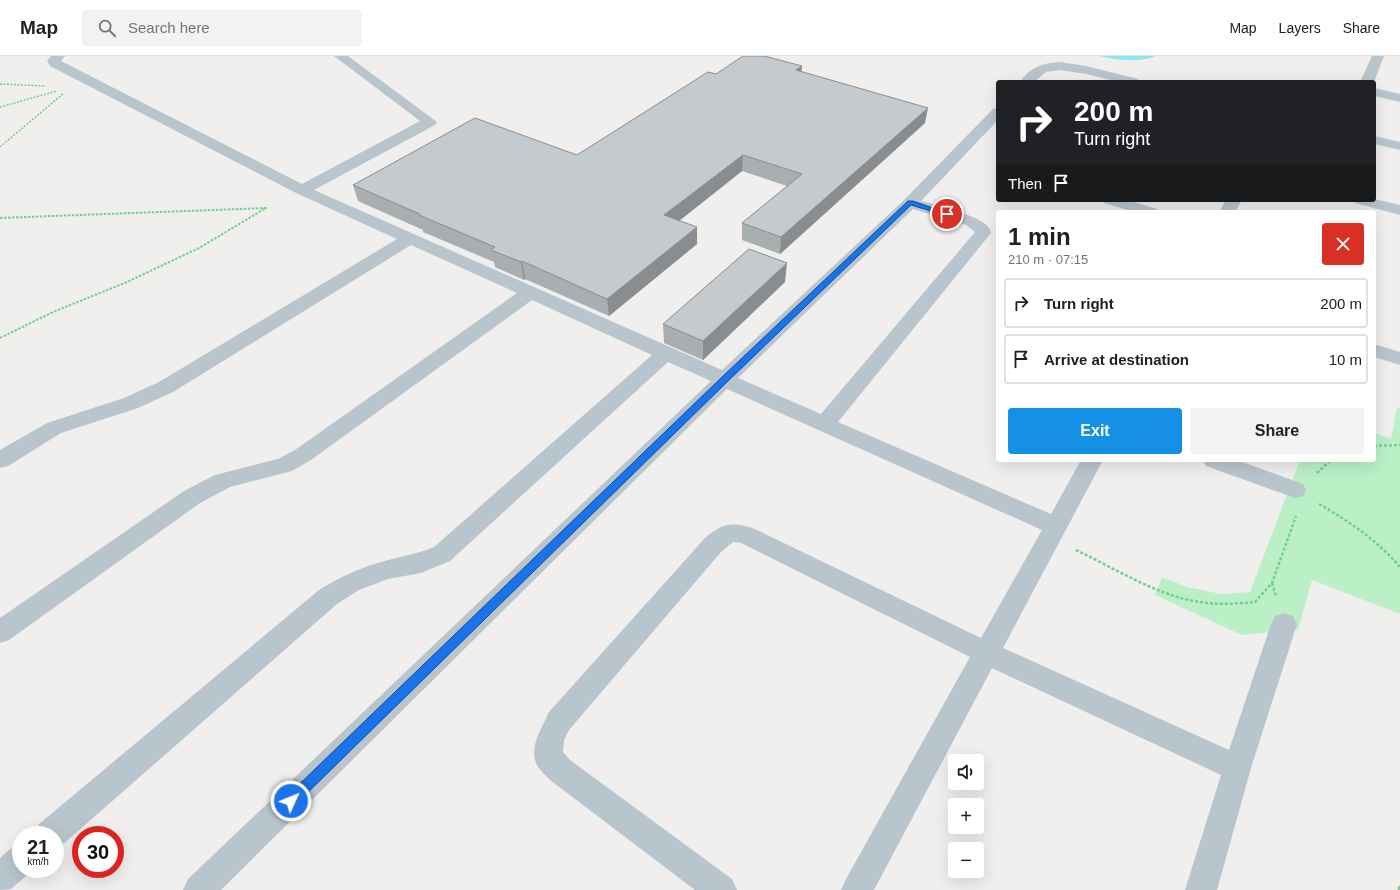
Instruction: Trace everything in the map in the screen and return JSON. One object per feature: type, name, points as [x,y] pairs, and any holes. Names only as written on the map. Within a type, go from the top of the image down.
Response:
[{"type":"street","points":[[58,56],[53,61],[55,63],[302,190],[824,424],[1053,532]]},
{"type":"street","points":[[302,190],[430,122],[340,56]]},
{"type":"street","points":[[1368,80],[1378,56]]},
{"type":"street","points":[[1029,80],[1039,69],[1052,66],[1072,68],[1115,80]]},
{"type":"street","points":[[1376,92],[1400,98]]},
{"type":"street","points":[[200,890],[724,380],[910,203],[996,114]]},
{"type":"street","points":[[1376,140],[1400,146]]},
{"type":"street","points":[[1117,202],[1144,210]]},
{"type":"street","points":[[1369,202],[1400,210]]},
{"type":"street","points":[[824,424],[983,233],[983,229],[972,222],[910,203]]},
{"type":"street","points":[[0,460],[54,428],[130,403],[166,387],[411,238]]},
{"type":"street","points":[[0,632],[192,497],[223,482],[284,465],[303,455],[531,292]]},
{"type":"street","points":[[1376,351],[1400,359]]},
{"type":"street","points":[[61,826],[328,597],[350,583],[386,570],[421,563],[442,554],[666,353]]},
{"type":"street","points":[[857,890],[1091,462]]},
{"type":"street","points":[[1219,462],[1300,493]]},
{"type":"street","points":[[721,890],[560,770],[548,757],[550,740],[559,721],[713,545],[722,537],[734,532],[747,535],[987,653],[1237,768]]},
{"type":"street","points":[[1201,890],[1237,768],[1284,624]]},
{"type":"street","points":[[9,890],[0,879],[12,868]]},
{"type":"path","points":[[0,84],[47,86]]},
{"type":"path","points":[[0,107],[63,89]]},
{"type":"path","points":[[0,147],[64,92]]},
{"type":"path","points":[[0,218],[266,208],[192,252],[127,282],[53,312],[0,338]]},
{"type":"path","points":[[1376,446],[1400,445]]},
{"type":"path","points":[[1053,532],[1145,582],[1186,599],[1226,605],[1255,602],[1272,583],[1291,527],[1300,493],[1329,462]]},
{"type":"path","points":[[1300,493],[1356,525],[1385,548],[1400,566]]},
{"type":"path","points":[[1399,890],[1400,884]]},
{"type":"green space","points":[[1397,407],[1400,408],[1400,614],[1312,580],[1298,630],[1242,635],[1155,595],[1162,577],[1187,587],[1221,594],[1250,592],[1299,462],[1376,462],[1376,434],[1391,439]]},
{"type":"water","points":[[1099,56],[1156,56],[1142,60],[1120,60]]},
{"type":"building","points":[[743,56],[764,56],[802,66],[796,70],[928,108],[781,237],[742,223],[802,174],[743,155],[664,215],[697,227],[607,299],[522,261],[521,262],[491,250],[495,247],[353,185],[475,118],[577,155],[708,72],[716,74]]},
{"type":"building","points":[[749,249],[787,263],[703,341],[663,324]]},
{"type":"route","points":[[291,801],[724,380],[910,203],[947,214]]}]
